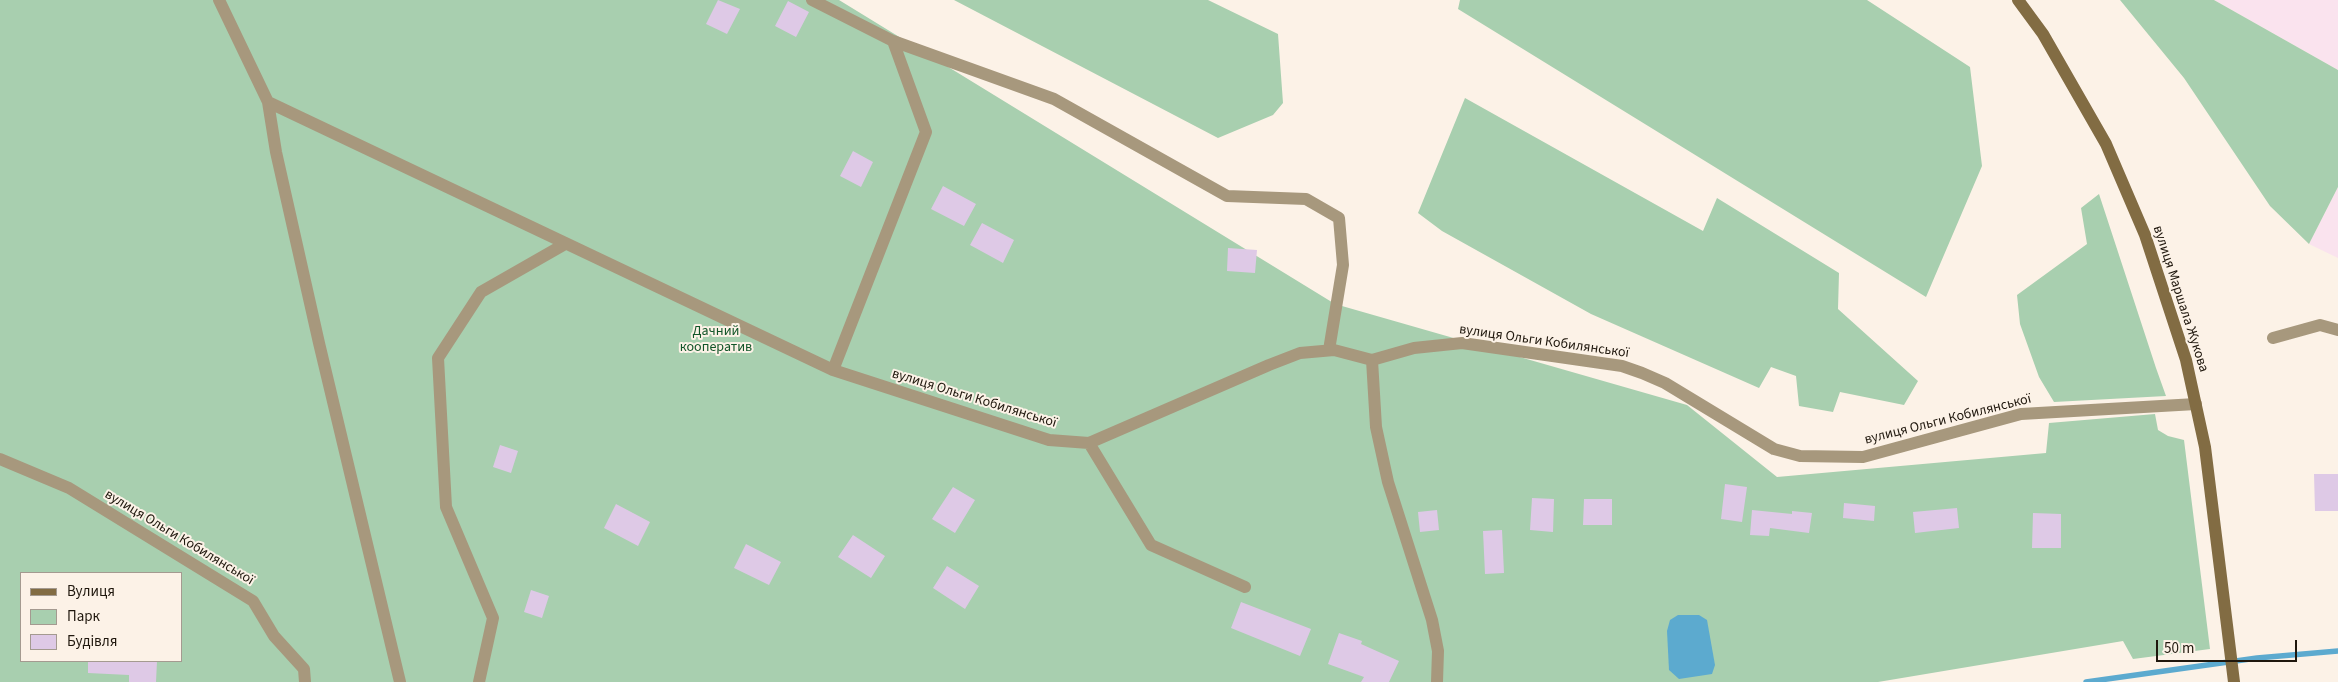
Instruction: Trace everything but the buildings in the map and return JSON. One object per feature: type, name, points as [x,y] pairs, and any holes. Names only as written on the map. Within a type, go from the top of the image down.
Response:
[{"type":"main road","name":"вулиця Маршала Жукова","points":[[2018,0],[2043,34],[2110,154],[2145,235],[2186,360],[2205,447],[2234,682]]},
{"type":"street","points":[[219,0],[268,102],[276,152],[321,352],[400,682]]},
{"type":"street","points":[[812,0],[893,41],[1054,99],[1227,196],[1306,199],[1339,218],[1343,265],[1329,350]]},
{"type":"street","points":[[833,370],[926,132],[893,41]]},
{"type":"street","name":"вулиця Ольги Кобилянської","points":[[268,102],[833,370],[1049,440],[1089,443],[1300,353],[1329,350],[1372,360],[1414,348],[1462,343],[1622,366],[1665,383],[1774,449],[1800,456],[1833,458],[1863,456],[2021,414],[2196,404]]},
{"type":"street","points":[[479,682],[493,618],[446,506],[438,358],[481,292],[564,244]]},
{"type":"street","points":[[2273,338],[2320,325],[2338,330]]},
{"type":"street","points":[[1372,360],[1376,427],[1388,482],[1432,620],[1438,651],[1437,682]]},
{"type":"street","points":[[1089,443],[1151,545],[1245,587]]},
{"type":"street","name":"вулиця Ольги Кобилянської","points":[[0,459],[69,488],[253,601],[274,636],[304,668],[305,682]]},
{"type":"shaded area","points":[[2214,0],[2338,0],[2338,70]]},
{"type":"shaded area","points":[[2338,187],[2338,258],[2309,244]]},
{"type":"green space","name":"Дачний кооператив","points":[[0,0],[839,0],[1335,304],[1687,405],[1777,477],[2046,453],[2049,423],[2155,414],[2158,430],[2168,436],[2184,440],[2210,649],[2133,659],[2123,641],[1878,682],[0,682]]},
{"type":"green space","points":[[954,0],[1208,0],[1278,34],[1283,103],[1273,115],[1218,138]]},
{"type":"green space","points":[[1460,0],[1867,0],[1970,67],[1982,166],[1926,297],[1458,9]]},
{"type":"green space","points":[[2120,0],[2214,0],[2338,70],[2338,187],[2309,244],[2270,206],[2184,78]]},
{"type":"green space","points":[[1465,98],[1703,231],[1717,198],[1839,273],[1838,309],[1918,381],[1904,405],[1840,392],[1833,412],[1799,406],[1796,376],[1771,367],[1759,388],[1591,314],[1442,231],[1418,213]]},
{"type":"green space","points":[[2099,194],[2166,396],[2054,402],[2039,377],[2020,324],[2017,295],[2087,244],[2081,208]]},
{"type":"water","points":[[1678,615],[1699,615],[1707,620],[1715,665],[1712,674],[1679,679],[1669,670],[1667,631],[1670,620]]},
{"type":"waterway","points":[[2086,682],[2257,658],[2338,651]]}]
